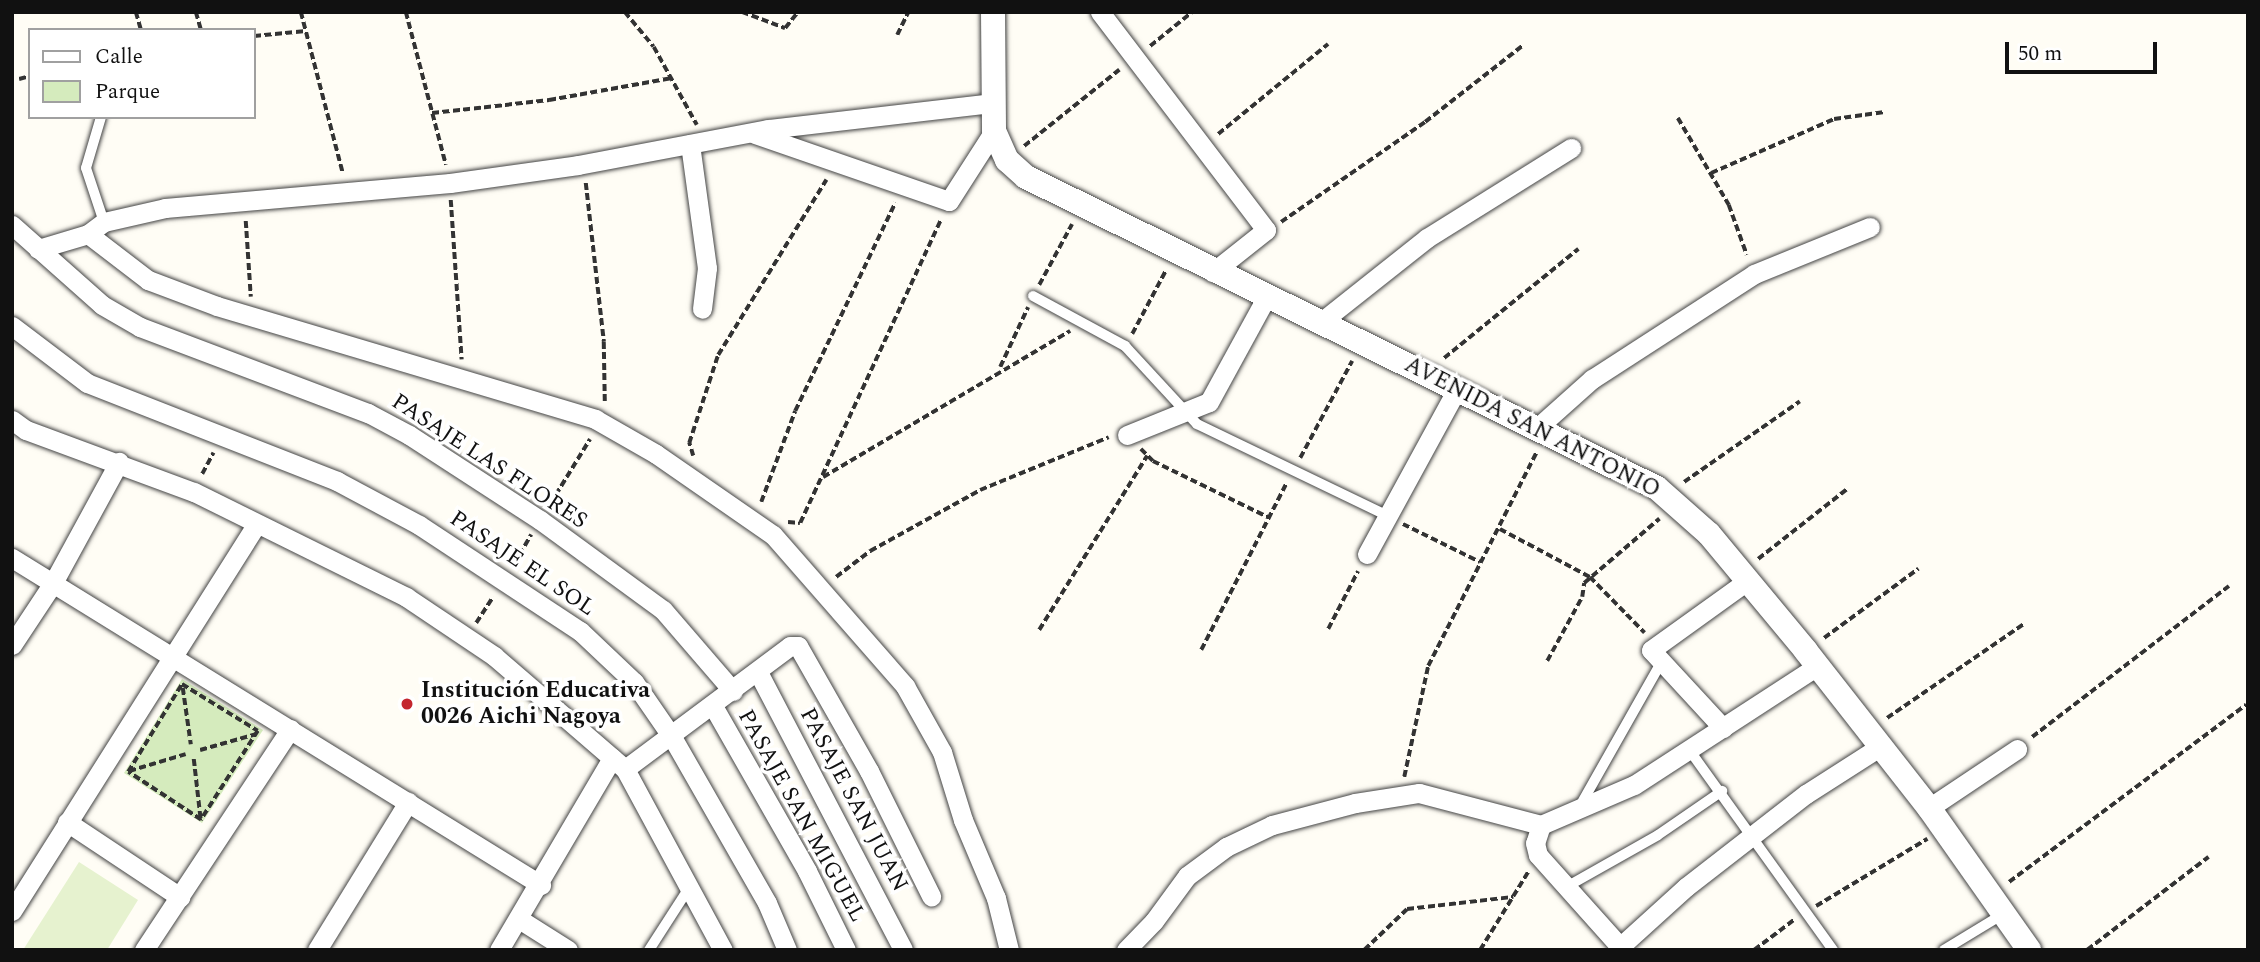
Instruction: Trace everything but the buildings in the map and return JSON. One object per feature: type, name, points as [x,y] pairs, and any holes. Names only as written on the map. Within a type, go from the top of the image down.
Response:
[{"type":"street","points":[[993,12],[994,131],[1007,160]]},
{"type":"street","points":[[1100,12],[1266,230],[1213,272]]},
{"type":"street","points":[[37,249],[88,234],[104,222],[165,208],[244,198],[450,183],[579,165],[750,133],[993,103]]},
{"type":"street","points":[[750,133],[949,201],[994,131]]},
{"type":"street","points":[[698,143],[707,268],[702,309]]},
{"type":"street","points":[[1321,322],[1427,238],[1571,148]]},
{"type":"street","name":"AVENIDA SAN ANTONIO","points":[[1007,160],[1026,177],[1213,272],[1636,475],[1672,500],[1744,577],[1876,738],[2029,950]]},
{"type":"street","name":"PASAJE LAS FLORES","points":[[12,225],[102,305],[140,327],[368,413],[408,435],[540,520],[663,610],[733,691]]},
{"type":"street","points":[[1542,430],[1592,379],[1754,274],[1870,227]]},
{"type":"street","points":[[88,234],[148,280],[253,316],[606,425],[688,475],[774,535],[905,686],[942,752],[963,820],[996,898],[1009,950]]},
{"type":"street","points":[[1127,435],[1209,402],[1266,296]]},
{"type":"street","name":"PASAJE EL SOL","points":[[12,326],[87,383],[337,481],[419,525],[505,579],[610,656],[634,682],[672,737],[767,903],[787,950]]},
{"type":"street","points":[[1367,554],[1457,389]]},
{"type":"street","points":[[12,420],[26,430],[119,462],[194,492],[406,597],[467,637],[553,704],[618,764],[691,884],[723,950]]},
{"type":"street","points":[[12,645],[53,583],[119,462]]},
{"type":"street","points":[[12,911],[165,662],[257,524]]},
{"type":"street","points":[[12,558],[53,583],[165,662],[289,729],[541,885]]},
{"type":"street","points":[[1723,728],[1657,652],[1744,577]]},
{"type":"street","points":[[499,950],[618,764],[672,737],[758,674],[790,646],[805,652],[931,896]]},
{"type":"street","points":[[1126,950],[1154,921],[1187,876],[1226,847],[1272,825],[1419,793],[1453,799],[1525,824],[1541,825],[1634,785],[1690,751],[1812,659]]},
{"type":"street","name":"PASAJE SAN JUAN","points":[[758,674],[903,950]]},
{"type":"street","name":"PASAJE SAN MIGUEL","points":[[713,706],[807,871],[846,950]]},
{"type":"street","points":[[144,950],[289,729]]},
{"type":"street","points":[[1541,825],[1535,843],[1538,855],[1622,947],[1686,887],[1756,837],[1876,738]]},
{"type":"street","points":[[1929,808],[2017,749]]},
{"type":"street","points":[[317,950],[408,802]]},
{"type":"street","points":[[67,822],[180,897]]},
{"type":"street","points":[[519,919],[568,950]]},
{"type":"lane","points":[[100,119],[86,168],[104,222]]},
{"type":"lane","points":[[1033,296],[1125,346],[1188,411],[1197,424],[1388,516]]},
{"type":"lane","points":[[1579,808],[1657,652]]},
{"type":"lane","points":[[1690,751],[1756,837],[1833,950]]},
{"type":"lane","points":[[1568,886],[1658,835],[1722,791]]},
{"type":"lane","points":[[649,950],[691,884]]},
{"type":"lane","points":[[1944,950],[1997,905]]},
{"type":"path","points":[[302,12],[348,192]]},
{"type":"path","points":[[406,12],[450,183],[464,379]]},
{"type":"path","points":[[625,12],[654,47],[672,78],[698,143]]},
{"type":"path","points":[[742,12],[785,28],[798,12]]},
{"type":"path","points":[[897,35],[908,12]]},
{"type":"path","points":[[1007,160],[1192,12]]},
{"type":"path","points":[[256,36],[306,31]]},
{"type":"path","points":[[1203,147],[1328,44]]},
{"type":"path","points":[[1266,230],[1425,122],[1522,46]]},
{"type":"path","points":[[19,79],[28,77]]},
{"type":"path","points":[[432,113],[549,100],[672,78]]},
{"type":"path","points":[[1711,173],[1835,119],[1885,112]]},
{"type":"path","points":[[1678,118],[1729,205],[1754,274]]},
{"type":"path","points":[[688,475],[695,451],[689,443],[718,355],[799,219],[838,163]]},
{"type":"path","points":[[579,165],[590,192],[604,342],[606,425]]},
{"type":"path","points":[[770,508],[761,501],[795,411],[904,185]]},
{"type":"path","points":[[244,198],[253,316]]},
{"type":"path","points":[[780,514],[800,523],[949,201]]},
{"type":"path","points":[[1426,373],[1578,249]]},
{"type":"path","points":[[1125,346],[1175,252]]},
{"type":"path","points":[[821,478],[1006,365],[1084,323]]},
{"type":"path","points":[[1200,650],[1362,342]]},
{"type":"path","points":[[1547,661],[1590,577],[1709,462],[1800,401]]},
{"type":"path","points":[[1400,796],[1421,683],[1480,562],[1500,529],[1542,430]]},
{"type":"path","points":[[819,587],[870,551],[980,489],[1049,458],[1118,434],[1127,435],[1147,456],[1268,517]]},
{"type":"path","points":[[194,492],[214,450],[211,441],[232,439]]},
{"type":"path","points":[[1039,629],[1147,456]]},
{"type":"path","points":[[1744,577],[1847,489]]},
{"type":"path","points":[[1388,516],[1480,562]]},
{"type":"path","points":[[774,535],[790,520]]},
{"type":"path","points":[[1500,529],[1590,577],[1657,652]]},
{"type":"path","points":[[1328,629],[1367,554]]},
{"type":"path","points":[[1812,659],[1918,569]]},
{"type":"path","points":[[2017,749],[2230,586]]},
{"type":"path","points":[[1876,738],[1956,666],[2024,624]]},
{"type":"path","points":[[165,662],[183,684],[277,747]]},
{"type":"path","points":[[183,684],[191,744]]},
{"type":"path","points":[[128,772],[183,684]]},
{"type":"path","points":[[1997,905],[2246,705]]},
{"type":"path","points":[[200,750],[256,734]]},
{"type":"path","points":[[201,820],[256,734]]},
{"type":"path","points":[[128,772],[186,754]]},
{"type":"path","points":[[107,758],[220,833]]},
{"type":"path","points":[[194,759],[201,820]]},
{"type":"path","points":[[1754,950],[1806,912],[1944,830]]},
{"type":"path","points":[[1480,950],[1538,855]]},
{"type":"path","points":[[2087,950],[2208,857]]},
{"type":"path","points":[[1364,950],[1407,909],[1513,897]]},
{"type":"green space","points":[[182,679],[263,730],[202,823],[124,773]]},
{"type":"green space","points":[[79,862],[138,900],[107,950],[23,950]]},
{"type":"place","name":"Institución Educativa 0026 Aichi Nagoya","points":[[407,704]]}]
